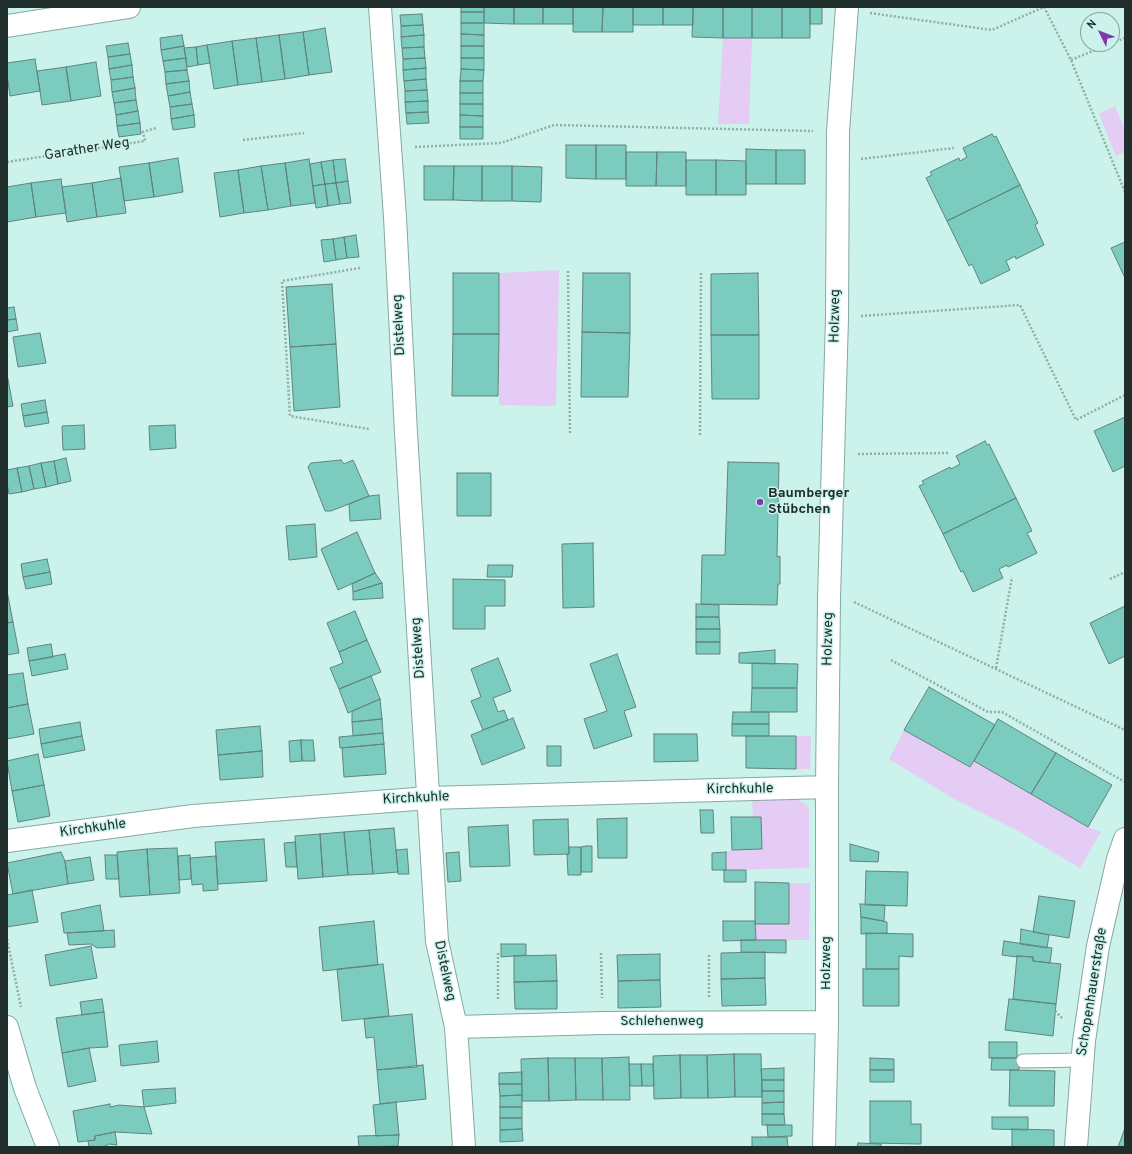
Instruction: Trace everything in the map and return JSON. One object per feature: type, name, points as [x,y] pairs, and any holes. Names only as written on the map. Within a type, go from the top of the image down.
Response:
[{"type":"street","points":[[7,26],[129,7]]},
{"type":"street","name":"Distelweg","points":[[380,7],[390,148],[437,941],[456,1027],[464,1147]]},
{"type":"street","name":"Holzweg","points":[[824,1147],[827,1022],[829,599],[837,318],[838,132],[846,8]]},
{"type":"street","name":"Kirchkuhle","points":[[7,841],[193,816],[429,798],[827,787]]},
{"type":"street","name":"Schopenhauerstraße","points":[[1076,1147],[1084,1041],[1098,946],[1118,859],[1125,839]]},
{"type":"street","name":"Schlehenweg","points":[[456,1027],[602,1023],[827,1022]]},
{"type":"street","points":[[7,1028],[25,1088],[48,1147]]},
{"type":"lane","points":[[1023,1061],[1082,1060]]},
{"type":"path","points":[[846,8],[992,30],[1044,8],[1071,60],[1125,192]]},
{"type":"path","points":[[1071,60],[1091,52]]},
{"type":"path","points":[[390,148],[502,143],[554,125],[838,132]]},
{"type":"path","name":"Garather Weg","points":[[7,162],[145,141],[143,132],[156,128]]},
{"type":"path","points":[[243,140],[304,134]]},
{"type":"path","points":[[838,162],[954,148]]},
{"type":"path","points":[[360,268],[282,281],[282,289],[290,416],[369,429]]},
{"type":"path","points":[[568,271],[570,434]]},
{"type":"path","points":[[700,435],[701,271]]},
{"type":"path","points":[[837,318],[1020,304],[1076,420],[1125,395]]},
{"type":"path","points":[[833,454],[948,453]]},
{"type":"path","points":[[1110,579],[1125,572]]},
{"type":"path","points":[[996,668],[1012,578]]},
{"type":"path","points":[[829,599],[853,602],[1125,730]]},
{"type":"path","points":[[891,660],[988,712],[1002,712],[1125,782]]},
{"type":"path","points":[[498,953],[498,1026]]},
{"type":"path","points":[[601,953],[602,1023]]},
{"type":"path","points":[[709,955],[709,1022]]},
{"type":"shaded area","points":[[723,38],[752,38],[749,124],[718,124]]},
{"type":"shaded area","points":[[1115,106],[1125,130],[1125,152],[1116,156],[1099,114]]},
{"type":"shaded area","points":[[559,270],[556,406],[499,405],[499,273]]},
{"type":"shaded area","points":[[904,730],[970,767],[974,761],[1088,827],[1101,832],[1080,868],[1016,830],[954,799],[889,759]]},
{"type":"shaded area","points":[[796,736],[811,736],[810,769],[796,769]]},
{"type":"shaded area","points":[[795,799],[809,807],[809,868],[726,870],[726,852],[732,850],[762,849],[761,817],[753,817],[752,800]]},
{"type":"shaded area","points":[[789,883],[810,883],[809,940],[756,940],[756,924],[788,924]]},
{"type":"building","points":[[461,7],[484,7],[484,12],[461,12]]},
{"type":"building","points":[[484,7],[514,7],[514,24],[484,23]]},
{"type":"building","points":[[514,7],[543,7],[543,24],[514,24]]},
{"type":"building","points":[[543,7],[573,7],[573,24],[543,24]]},
{"type":"building","points":[[573,7],[603,7],[602,32],[573,32]]},
{"type":"building","points":[[603,7],[633,7],[633,32],[602,32]]},
{"type":"building","points":[[633,7],[663,7],[663,25],[633,25]]},
{"type":"building","points":[[663,7],[693,7],[693,25],[663,25]]},
{"type":"building","points":[[693,7],[723,7],[723,38],[692,37]]},
{"type":"building","points":[[723,7],[752,7],[752,38],[723,38]]},
{"type":"building","points":[[752,7],[782,7],[782,38],[752,38]]},
{"type":"building","points":[[782,7],[810,7],[810,38],[782,38]]},
{"type":"building","points":[[810,7],[822,7],[822,24],[810,24]]},
{"type":"building","points":[[461,12],[484,12],[484,23],[461,23]]},
{"type":"building","points":[[422,14],[423,25],[401,26],[400,15]]},
{"type":"building","points":[[461,23],[484,23],[484,35],[461,34]]},
{"type":"building","points":[[423,25],[424,35],[401,37],[401,26]]},
{"type":"building","points":[[325,28],[332,72],[309,75],[303,32]]},
{"type":"building","points":[[303,32],[309,75],[285,79],[279,35]]},
{"type":"building","points":[[461,34],[484,35],[484,46],[461,46]]},
{"type":"building","points":[[182,35],[184,46],[161,50],[160,38]]},
{"type":"building","points":[[279,35],[285,79],[262,82],[256,38]]},
{"type":"building","points":[[424,35],[424,47],[402,48],[401,37]]},
{"type":"building","points":[[256,38],[262,82],[238,85],[232,41]]},
{"type":"building","points":[[232,41],[238,85],[214,89],[207,45]]},
{"type":"building","points":[[128,43],[130,54],[108,57],[106,46]]},
{"type":"building","points":[[207,45],[210,63],[198,65],[196,47]]},
{"type":"building","points":[[184,46],[186,58],[163,61],[161,50]]},
{"type":"building","points":[[461,46],[484,46],[484,58],[461,58]]},
{"type":"building","points":[[196,47],[198,65],[187,67],[184,48]]},
{"type":"building","points":[[424,47],[425,58],[403,59],[402,48]]},
{"type":"building","points":[[130,54],[132,65],[109,69],[108,57]]},
{"type":"building","points":[[186,58],[187,70],[165,72],[163,61]]},
{"type":"building","points":[[425,58],[426,68],[403,70],[403,59]]},
{"type":"building","points":[[461,58],[484,58],[484,70],[461,69]]},
{"type":"building","points":[[35,59],[40,91],[10,96],[7,63]]},
{"type":"building","points":[[96,62],[101,96],[71,101],[66,67]]},
{"type":"building","points":[[132,65],[133,77],[111,80],[109,69]]},
{"type":"building","points":[[66,67],[71,101],[42,105],[37,71]]},
{"type":"building","points":[[426,68],[426,79],[404,81],[403,70]]},
{"type":"building","points":[[461,69],[484,70],[483,81],[460,81]]},
{"type":"building","points":[[187,70],[189,81],[166,84],[165,72]]},
{"type":"building","points":[[133,77],[135,88],[112,92],[111,80]]},
{"type":"building","points":[[426,79],[427,90],[405,91],[404,81]]},
{"type":"building","points":[[189,81],[190,92],[168,96],[166,84]]},
{"type":"building","points":[[460,81],[483,81],[483,93],[460,93]]},
{"type":"building","points":[[135,88],[136,100],[114,103],[112,92]]},
{"type":"building","points":[[427,90],[428,101],[405,102],[405,91]]},
{"type":"building","points":[[190,92],[192,104],[170,107],[168,96]]},
{"type":"building","points":[[460,93],[483,93],[483,104],[460,104]]},
{"type":"building","points":[[136,100],[138,111],[116,115],[114,103]]},
{"type":"building","points":[[428,101],[428,112],[406,113],[405,102]]},
{"type":"building","points":[[192,104],[194,115],[171,119],[170,107]]},
{"type":"building","points":[[460,104],[483,104],[483,116],[460,115]]},
{"type":"building","points":[[138,111],[140,123],[117,126],[116,115]]},
{"type":"building","points":[[428,112],[429,123],[407,124],[406,113]]},
{"type":"building","points":[[194,115],[195,127],[173,130],[171,119]]},
{"type":"building","points":[[460,115],[483,116],[483,127],[460,127]]},
{"type":"building","points":[[140,123],[141,134],[119,137],[117,126]]},
{"type":"building","points":[[460,127],[483,127],[483,139],[460,139]]},
{"type":"building","points":[[992,134],[994,137],[996,136],[1020,185],[947,221],[926,178],[932,175],[930,172],[959,158],[960,161],[967,157],[963,148]]},
{"type":"building","points":[[566,145],[596,145],[596,179],[566,178]]},
{"type":"building","points":[[596,145],[626,145],[626,179],[596,179]]},
{"type":"building","points":[[746,149],[776,150],[776,184],[746,184]]},
{"type":"building","points":[[776,150],[805,150],[805,184],[776,184]]},
{"type":"building","points":[[626,152],[657,152],[656,186],[626,186]]},
{"type":"building","points":[[657,152],[686,152],[686,186],[656,186]]},
{"type":"building","points":[[178,158],[183,192],[154,197],[149,163]]},
{"type":"building","points":[[309,159],[315,203],[291,206],[285,163]]},
{"type":"building","points":[[345,159],[348,181],[336,183],[333,160]]},
{"type":"building","points":[[333,160],[336,183],[325,184],[321,162]]},
{"type":"building","points":[[686,160],[716,160],[716,195],[686,195]]},
{"type":"building","points":[[716,160],[746,161],[746,195],[716,195]]},
{"type":"building","points":[[321,162],[325,184],[313,186],[310,164]]},
{"type":"building","points":[[149,163],[154,197],[124,201],[119,167]]},
{"type":"building","points":[[285,163],[291,206],[268,210],[261,166]]},
{"type":"building","points":[[261,166],[268,210],[244,213],[238,170]]},
{"type":"building","points":[[424,166],[454,166],[453,200],[424,200]]},
{"type":"building","points":[[454,166],[482,166],[482,201],[453,200]]},
{"type":"building","points":[[482,166],[512,166],[512,201],[482,201]]},
{"type":"building","points":[[512,166],[542,167],[541,202],[512,201]]},
{"type":"building","points":[[238,170],[244,213],[220,217],[214,173]]},
{"type":"building","points":[[121,178],[126,213],[97,217],[92,183]]},
{"type":"building","points":[[61,179],[66,213],[36,217],[31,183]]},
{"type":"building","points":[[348,181],[351,203],[340,204],[336,183]]},
{"type":"building","points":[[31,183],[36,217],[7,222],[7,187]]},
{"type":"building","points":[[92,183],[97,217],[67,222],[62,187]]},
{"type":"building","points":[[336,183],[340,204],[328,206],[325,184]]},
{"type":"building","points":[[325,184],[328,206],[316,208],[313,186]]},
{"type":"building","points":[[1020,185],[1038,223],[1035,225],[1044,245],[1016,259],[1015,256],[1006,261],[1010,270],[981,284],[972,264],[969,266],[947,221]]},
{"type":"building","points":[[356,235],[359,257],[347,258],[344,237]]},
{"type":"building","points":[[344,237],[347,258],[336,260],[333,239]]},
{"type":"building","points":[[333,239],[336,260],[324,262],[321,240]]},
{"type":"building","points":[[1125,242],[1125,278],[1111,248]]},
{"type":"building","points":[[453,273],[499,273],[499,334],[453,334]]},
{"type":"building","points":[[583,273],[630,273],[630,333],[582,332]]},
{"type":"building","points":[[758,273],[759,335],[711,335],[711,274]]},
{"type":"building","points":[[332,284],[336,344],[290,347],[286,287]]},
{"type":"building","points":[[14,307],[16,319],[7,320],[7,308]]},
{"type":"building","points":[[16,319],[18,330],[7,332],[7,320]]},
{"type":"building","points":[[582,332],[630,333],[628,397],[581,397]]},
{"type":"building","points":[[40,333],[46,363],[18,367],[13,337]]},
{"type":"building","points":[[453,334],[499,334],[498,396],[452,396]]},
{"type":"building","points":[[711,335],[759,335],[759,399],[712,399]]},
{"type":"building","points":[[336,344],[340,407],[294,411],[290,347]]},
{"type":"building","points":[[7,374],[13,406],[7,407]]},
{"type":"building","points":[[45,400],[47,412],[23,416],[21,404]]},
{"type":"building","points":[[47,412],[49,423],[25,427],[23,416]]},
{"type":"building","points":[[1125,417],[1125,466],[1113,472],[1094,431]]},
{"type":"building","points":[[84,425],[85,449],[63,450],[62,426]]},
{"type":"building","points":[[175,425],[176,448],[150,450],[149,426]]},
{"type":"building","points":[[985,441],[987,445],[989,444],[1016,498],[943,534],[919,486],[924,484],[922,481],[950,467],[951,469],[960,464],[956,456]]},
{"type":"building","points":[[66,458],[71,481],[58,484],[54,461]]},
{"type":"building","points":[[341,460],[344,464],[353,460],[369,496],[331,511],[325,511],[308,467],[311,463]]},
{"type":"building","points":[[54,461],[58,484],[46,487],[41,463]]},
{"type":"building","points":[[728,462],[779,463],[777,557],[780,556],[780,584],[778,584],[777,605],[701,604],[702,555],[725,555]]},
{"type":"building","points":[[41,463],[46,487],[34,489],[29,466]]},
{"type":"building","points":[[29,466],[34,489],[22,492],[17,468]]},
{"type":"building","points":[[17,468],[22,492],[9,494],[7,470]]},
{"type":"building","points":[[457,473],[491,473],[491,516],[457,516]]},
{"type":"building","points":[[379,495],[381,519],[350,521],[349,504],[369,496]]},
{"type":"building","points":[[1016,498],[1032,531],[1027,533],[1037,553],[1008,567],[1007,565],[999,569],[1003,578],[973,592],[963,571],[961,572],[943,534]]},
{"type":"building","points":[[315,524],[317,557],[289,560],[286,526]]},
{"type":"building","points":[[357,532],[375,573],[338,590],[321,549]]},
{"type":"building","points":[[593,543],[594,607],[563,608],[562,544]]},
{"type":"building","points":[[47,559],[50,572],[23,577],[21,564]]},
{"type":"building","points":[[488,565],[513,565],[512,577],[487,577]]},
{"type":"building","points":[[50,572],[52,584],[26,589],[23,577]]},
{"type":"building","points":[[375,573],[382,583],[353,592],[352,584]]},
{"type":"building","points":[[453,579],[505,580],[505,606],[485,606],[485,629],[453,629]]},
{"type":"building","points":[[382,583],[383,598],[353,600],[353,592]]},
{"type":"building","points":[[7,591],[13,622],[7,623]]},
{"type":"building","points":[[696,604],[719,605],[719,617],[696,617]]},
{"type":"building","points":[[1125,606],[1125,656],[1109,664],[1090,623]]},
{"type":"building","points":[[355,611],[367,640],[339,652],[327,623]]},
{"type":"building","points":[[696,617],[719,617],[720,629],[696,629]]},
{"type":"building","points":[[13,622],[19,653],[7,655],[7,623]]},
{"type":"building","points":[[696,629],[720,629],[720,642],[696,642]]},
{"type":"building","points":[[367,640],[381,672],[339,689],[330,668],[343,663],[339,652]]},
{"type":"building","points":[[696,642],[720,642],[720,654],[696,654]]},
{"type":"building","points":[[51,644],[53,657],[29,661],[27,648]]},
{"type":"building","points":[[775,650],[775,664],[739,663],[739,653]]},
{"type":"building","points":[[65,654],[68,669],[32,676],[29,661]]},
{"type":"building","points":[[617,654],[636,707],[624,711],[632,736],[594,749],[584,719],[607,711],[590,664]]},
{"type":"building","points":[[498,658],[511,691],[493,698],[498,712],[504,710],[508,720],[483,730],[471,701],[481,697],[471,669]]},
{"type":"building","points":[[752,663],[798,664],[797,688],[752,688]]},
{"type":"building","points":[[23,673],[28,704],[7,708],[7,675]]},
{"type":"building","points":[[371,676],[380,699],[348,713],[339,689]]},
{"type":"building","points":[[929,687],[995,725],[970,767],[904,730]]},
{"type":"building","points":[[752,688],[797,688],[797,712],[751,712]]},
{"type":"building","points":[[380,699],[382,719],[352,722],[352,711]]},
{"type":"building","points":[[28,704],[34,734],[7,739],[7,708]]},
{"type":"building","points":[[733,712],[769,712],[769,724],[732,724]]},
{"type":"building","points":[[513,718],[525,748],[482,765],[471,735]]},
{"type":"building","points":[[382,719],[383,733],[353,736],[352,722]]},
{"type":"building","points":[[998,719],[1056,753],[1031,794],[974,761]]},
{"type":"building","points":[[80,722],[82,736],[41,744],[39,729]]},
{"type":"building","points":[[732,724],[769,724],[769,736],[732,736]]},
{"type":"building","points":[[260,726],[262,751],[218,755],[216,730]]},
{"type":"building","points":[[383,733],[384,744],[340,748],[339,737]]},
{"type":"building","points":[[654,734],[697,734],[698,761],[654,762]]},
{"type":"building","points":[[82,736],[85,750],[44,758],[41,744]]},
{"type":"building","points":[[746,736],[796,736],[796,769],[746,768]]},
{"type":"building","points":[[301,740],[302,761],[290,762],[289,741]]},
{"type":"building","points":[[301,740],[313,740],[315,761],[302,761]]},
{"type":"building","points":[[384,744],[386,774],[344,777],[342,748]]},
{"type":"building","points":[[547,746],[561,746],[561,766],[547,766]]},
{"type":"building","points":[[262,751],[263,777],[220,780],[218,755]]},
{"type":"building","points":[[1056,753],[1112,785],[1088,827],[1031,794]]},
{"type":"building","points":[[38,754],[44,785],[12,791],[7,761]]},
{"type":"building","points":[[44,785],[50,816],[18,822],[12,791]]},
{"type":"building","points":[[700,810],[713,810],[714,833],[701,833]]},
{"type":"building","points":[[731,817],[761,817],[762,849],[732,850]]},
{"type":"building","points":[[627,818],[627,858],[598,858],[597,819]]},
{"type":"building","points":[[568,819],[569,854],[534,855],[533,820]]},
{"type":"building","points":[[508,825],[510,866],[470,867],[468,827]]},
{"type":"building","points":[[394,828],[398,872],[373,874],[369,830]]},
{"type":"building","points":[[369,830],[373,874],[348,875],[344,832]]},
{"type":"building","points":[[344,832],[348,875],[323,877],[320,834]]},
{"type":"building","points":[[320,834],[323,877],[298,879],[295,836]]},
{"type":"building","points":[[264,839],[267,881],[218,884],[215,842]]},
{"type":"building","points":[[295,842],[297,867],[286,867],[284,843]]},
{"type":"building","points":[[850,844],[879,852],[878,862],[850,861]]},
{"type":"building","points":[[592,846],[592,872],[581,872],[581,847]]},
{"type":"building","points":[[569,847],[581,847],[581,875],[568,875],[567,854],[569,854]]},
{"type":"building","points":[[177,848],[180,893],[150,895],[147,849]]},
{"type":"building","points":[[147,849],[150,895],[120,897],[117,852]]},
{"type":"building","points":[[407,849],[409,874],[398,874],[396,850]]},
{"type":"building","points":[[61,852],[65,861],[68,884],[13,894],[7,863]]},
{"type":"building","points":[[459,852],[461,881],[448,882],[446,853]]},
{"type":"building","points":[[726,852],[726,870],[712,870],[712,853]]},
{"type":"building","points":[[105,855],[117,855],[119,879],[106,879]]},
{"type":"building","points":[[190,855],[191,879],[179,880],[178,856]]},
{"type":"building","points":[[216,856],[218,890],[203,891],[203,884],[192,885],[190,858]]},
{"type":"building","points":[[90,857],[94,880],[68,884],[65,861]]},
{"type":"building","points":[[724,870],[746,870],[746,882],[724,882]]},
{"type":"building","points":[[866,871],[908,872],[907,906],[865,905]]},
{"type":"building","points":[[755,882],[789,883],[789,924],[755,924]]},
{"type":"building","points":[[32,890],[38,922],[7,927],[7,895]]},
{"type":"building","points":[[1039,896],[1075,901],[1069,938],[1033,932]]},
{"type":"building","points":[[860,904],[885,905],[884,921],[861,917]]},
{"type":"building","points":[[100,905],[104,931],[64,933],[61,913]]},
{"type":"building","points":[[861,917],[887,922],[887,933],[861,934]]},
{"type":"building","points":[[374,921],[378,965],[323,971],[319,927]]},
{"type":"building","points":[[723,921],[755,921],[756,940],[723,941]]},
{"type":"building","points":[[1021,929],[1049,935],[1047,948],[1020,944]]},
{"type":"building","points":[[114,930],[115,947],[97,948],[91,944],[69,945],[67,933]]},
{"type":"building","points":[[866,933],[913,934],[913,957],[899,956],[899,969],[866,969]]},
{"type":"building","points":[[741,940],[786,940],[786,953],[741,952]]},
{"type":"building","points":[[1004,941],[1052,948],[1050,963],[1033,961],[1033,957],[1002,955]]},
{"type":"building","points":[[501,944],[526,944],[526,955],[501,957]]},
{"type":"building","points":[[91,946],[97,978],[50,986],[45,955]]},
{"type":"building","points":[[765,952],[765,978],[721,979],[721,953]]},
{"type":"building","points":[[660,954],[660,980],[618,981],[617,955]]},
{"type":"building","points":[[556,955],[557,981],[514,982],[514,956]]},
{"type":"building","points":[[1017,956],[1033,957],[1033,961],[1061,964],[1056,1004],[1013,999]]},
{"type":"building","points":[[383,964],[389,1016],[342,1021],[337,969]]},
{"type":"building","points":[[863,969],[899,969],[899,1006],[863,1006]]},
{"type":"building","points":[[765,978],[766,1005],[722,1006],[721,979]]},
{"type":"building","points":[[660,980],[661,1007],[618,1008],[618,981]]},
{"type":"building","points":[[557,981],[557,1009],[515,1009],[514,982]]},
{"type":"building","points":[[102,999],[104,1012],[82,1015],[80,1002]]},
{"type":"building","points":[[1009,999],[1056,1004],[1053,1036],[1005,1030]]},
{"type":"building","points":[[104,1012],[108,1047],[89,1048],[62,1053],[56,1018]]},
{"type":"building","points":[[412,1014],[417,1067],[377,1070],[374,1037],[366,1038],[364,1019]]},
{"type":"building","points":[[157,1041],[159,1062],[121,1066],[119,1045]]},
{"type":"building","points":[[989,1042],[1017,1042],[1017,1058],[989,1058]]},
{"type":"building","points":[[89,1048],[96,1081],[68,1087],[62,1053]]},
{"type":"building","points":[[734,1054],[761,1054],[762,1097],[735,1097]]},
{"type":"building","points":[[734,1054],[735,1097],[708,1098],[707,1055]]},
{"type":"building","points":[[680,1055],[707,1055],[708,1098],[681,1098]]},
{"type":"building","points":[[680,1055],[681,1098],[654,1099],[653,1056]]},
{"type":"building","points":[[629,1057],[630,1100],[603,1100],[602,1058]]},
{"type":"building","points":[[548,1058],[575,1058],[576,1100],[549,1101]]},
{"type":"building","points":[[548,1058],[549,1101],[522,1101],[521,1059]]},
{"type":"building","points":[[575,1058],[602,1058],[603,1100],[576,1100]]},
{"type":"building","points":[[870,1058],[894,1059],[894,1070],[870,1070]]},
{"type":"building","points":[[992,1058],[1020,1058],[1019,1070],[991,1070]]},
{"type":"building","points":[[629,1064],[641,1064],[642,1086],[630,1086]]},
{"type":"building","points":[[641,1064],[653,1064],[654,1086],[642,1086]]},
{"type":"building","points":[[423,1065],[426,1099],[380,1104],[377,1070]]},
{"type":"building","points":[[784,1068],[784,1080],[762,1080],[761,1069]]},
{"type":"building","points":[[870,1070],[894,1070],[894,1082],[870,1082]]},
{"type":"building","points":[[1010,1070],[1055,1071],[1054,1106],[1009,1106]]},
{"type":"building","points":[[522,1072],[522,1084],[499,1084],[499,1073]]},
{"type":"building","points":[[762,1080],[784,1080],[784,1091],[762,1091]]},
{"type":"building","points":[[499,1084],[522,1084],[522,1095],[500,1096]]},
{"type":"building","points":[[175,1088],[176,1103],[144,1107],[142,1090]]},
{"type":"building","points":[[762,1091],[784,1091],[784,1102],[762,1103]]},
{"type":"building","points":[[522,1095],[522,1107],[500,1107],[500,1096]]},
{"type":"building","points":[[870,1101],[911,1101],[911,1124],[921,1124],[921,1144],[870,1143]]},
{"type":"building","points":[[396,1102],[399,1135],[376,1136],[373,1105]]},
{"type":"building","points":[[784,1102],[784,1114],[762,1114],[762,1103]]},
{"type":"building","points":[[110,1104],[110,1107],[119,1105],[144,1107],[152,1134],[115,1132],[95,1136],[95,1140],[78,1142],[73,1111]]},
{"type":"building","points":[[500,1107],[522,1107],[522,1118],[500,1118]]},
{"type":"building","points":[[762,1114],[784,1114],[785,1125],[762,1125]]},
{"type":"building","points":[[992,1117],[1028,1117],[1028,1130],[992,1129]]},
{"type":"building","points":[[500,1118],[522,1118],[522,1129],[500,1130]]},
{"type":"building","points":[[767,1125],[792,1125],[792,1136],[768,1137]]},
{"type":"building","points":[[1125,1128],[1125,1147],[1118,1147]]},
{"type":"building","points":[[522,1129],[523,1141],[500,1142],[500,1130]]},
{"type":"building","points":[[1012,1129],[1054,1130],[1054,1147],[1012,1147]]},
{"type":"building","points":[[115,1132],[117,1145],[109,1144],[103,1147],[89,1147],[88,1141],[95,1140],[95,1136]]},
{"type":"building","points":[[399,1135],[398,1146],[359,1147],[358,1136]]},
{"type":"building","points":[[752,1137],[787,1137],[788,1147],[752,1147]]},
{"type":"building","points":[[858,1143],[881,1144],[881,1147],[857,1147]]},
{"type":"place","name":"Baumberger Stübchen","points":[[760,502]]}]
